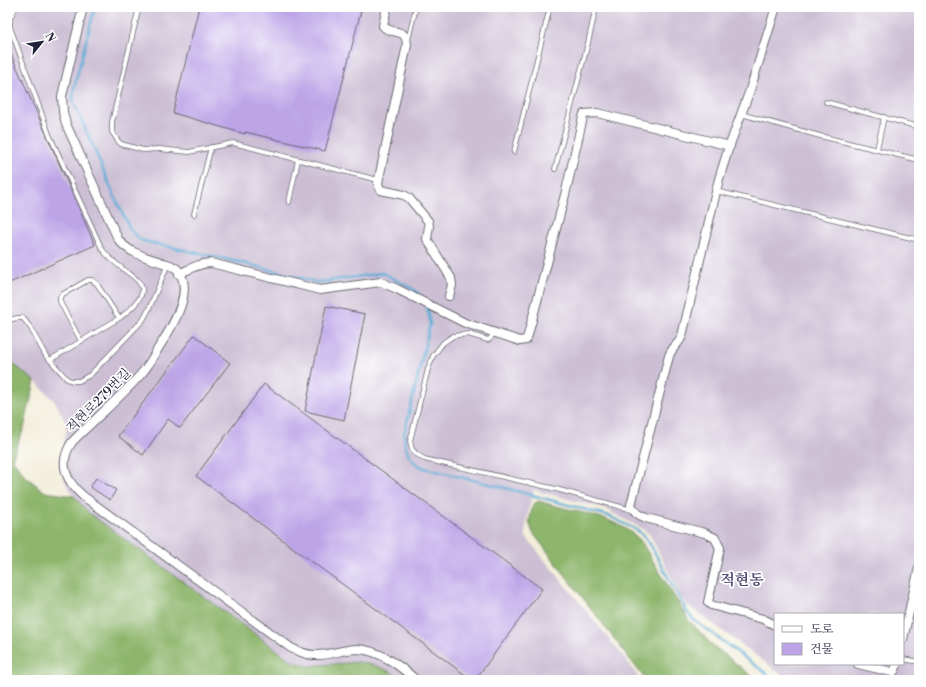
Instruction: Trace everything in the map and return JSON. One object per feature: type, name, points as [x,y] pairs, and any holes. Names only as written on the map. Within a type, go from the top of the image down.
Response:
[{"type":"street","points":[[83,7],[62,96],[63,112],[66,124],[118,239],[123,246],[132,252],[168,264],[177,269],[179,274],[200,264],[211,263],[311,288],[326,289],[381,282],[459,320],[520,341],[526,340],[566,191],[584,114],[597,113],[730,146]]},
{"type":"street","points":[[387,7],[383,26],[387,29],[403,33],[407,38],[407,45],[379,180],[379,187],[381,190],[404,195],[409,198],[426,217],[429,226],[427,239],[451,278],[452,285],[449,296]]},
{"type":"street","points":[[774,625],[762,619],[711,605],[708,602],[720,548],[715,538],[705,533],[638,515],[633,510],[631,505],[667,364],[673,347],[682,336],[716,191],[776,7]]},
{"type":"street","name":"적현로279번길","points":[[179,274],[182,278],[184,288],[178,315],[169,332],[141,374],[72,442],[64,459],[68,480],[74,489],[82,496],[291,648],[307,655],[316,656],[346,650],[367,650],[389,660],[416,680]]},
{"type":"street","points":[[904,634],[919,568]]},
{"type":"street","points":[[862,665],[892,672],[896,667]]},
{"type":"lane","points":[[16,7],[10,18],[10,27],[49,134],[102,249],[112,262],[140,283],[143,288],[143,294],[130,310],[50,360]]},
{"type":"lane","points":[[138,7],[111,127],[115,138],[122,144],[148,151],[159,149],[189,152],[233,143],[379,180]]},
{"type":"lane","points":[[407,45],[416,7]]},
{"type":"lane","points":[[514,152],[550,7]]},
{"type":"lane","points":[[555,169],[596,7]]},
{"type":"lane","points":[[826,102],[919,126]]},
{"type":"lane","points":[[741,114],[820,136],[919,160]]},
{"type":"lane","points":[[877,150],[884,117]]},
{"type":"lane","points":[[194,214],[211,147]]},
{"type":"lane","points":[[289,202],[298,160]]},
{"type":"lane","points":[[716,191],[919,240]]},
{"type":"lane","points":[[7,320],[23,318],[30,327],[46,356],[67,379],[79,382],[90,375],[143,320],[168,264]]},
{"type":"lane","points":[[81,341],[59,300],[60,296],[63,294],[88,280],[92,280],[97,284],[119,318]]},
{"type":"lane","points":[[493,332],[491,338],[488,340],[468,334],[453,336],[443,343],[433,356],[428,369],[411,434],[412,448],[415,453],[424,459],[556,489],[633,510]]},
{"type":"lane","points":[[904,659],[919,662]]},
{"type":"lane","points":[[893,680],[896,667]]},
{"type":"shaded area","points":[[7,7],[919,7],[919,680],[789,680],[686,604],[650,535],[643,529],[605,509],[534,490],[529,507],[525,532],[526,537],[623,656],[640,680],[402,680],[391,672],[339,663],[307,666],[292,661],[89,513],[74,496],[65,482],[60,461],[66,433],[66,423],[56,403],[35,381],[7,359]]},
{"type":"green space","points":[[7,359],[35,381],[24,428],[12,459],[25,476],[45,492],[74,496],[89,513],[292,661],[307,666],[359,662],[377,666],[391,672],[402,680],[7,680]]},
{"type":"green space","points":[[539,501],[593,515],[619,525],[631,532],[641,541],[688,619],[711,644],[757,680],[649,680],[642,675],[533,533],[529,522],[533,504]]},
{"type":"building","points":[[199,7],[362,7],[325,151],[245,132],[245,134],[173,113]]},
{"type":"building","points":[[7,45],[95,245],[7,284]]},
{"type":"building","points":[[326,306],[365,314],[344,420],[305,411]]},
{"type":"building","points":[[194,335],[230,363],[180,428],[168,419],[143,455],[118,436]]},
{"type":"building","points":[[264,384],[542,589],[475,680],[472,680],[196,476]]},
{"type":"building","points":[[96,478],[116,490],[110,500],[90,487]]},
{"type":"waterway","points":[[95,7],[74,88],[73,101],[118,204],[130,229],[139,239],[243,263],[316,282],[383,273],[413,289],[422,298]]},
{"type":"waterway","points":[[426,306],[430,324],[404,435],[407,451],[415,463],[424,468],[609,516],[637,530],[650,544],[687,612],[694,620],[775,680]]},
{"type":"district","name":"적현동","points":[[742,580]]}]
